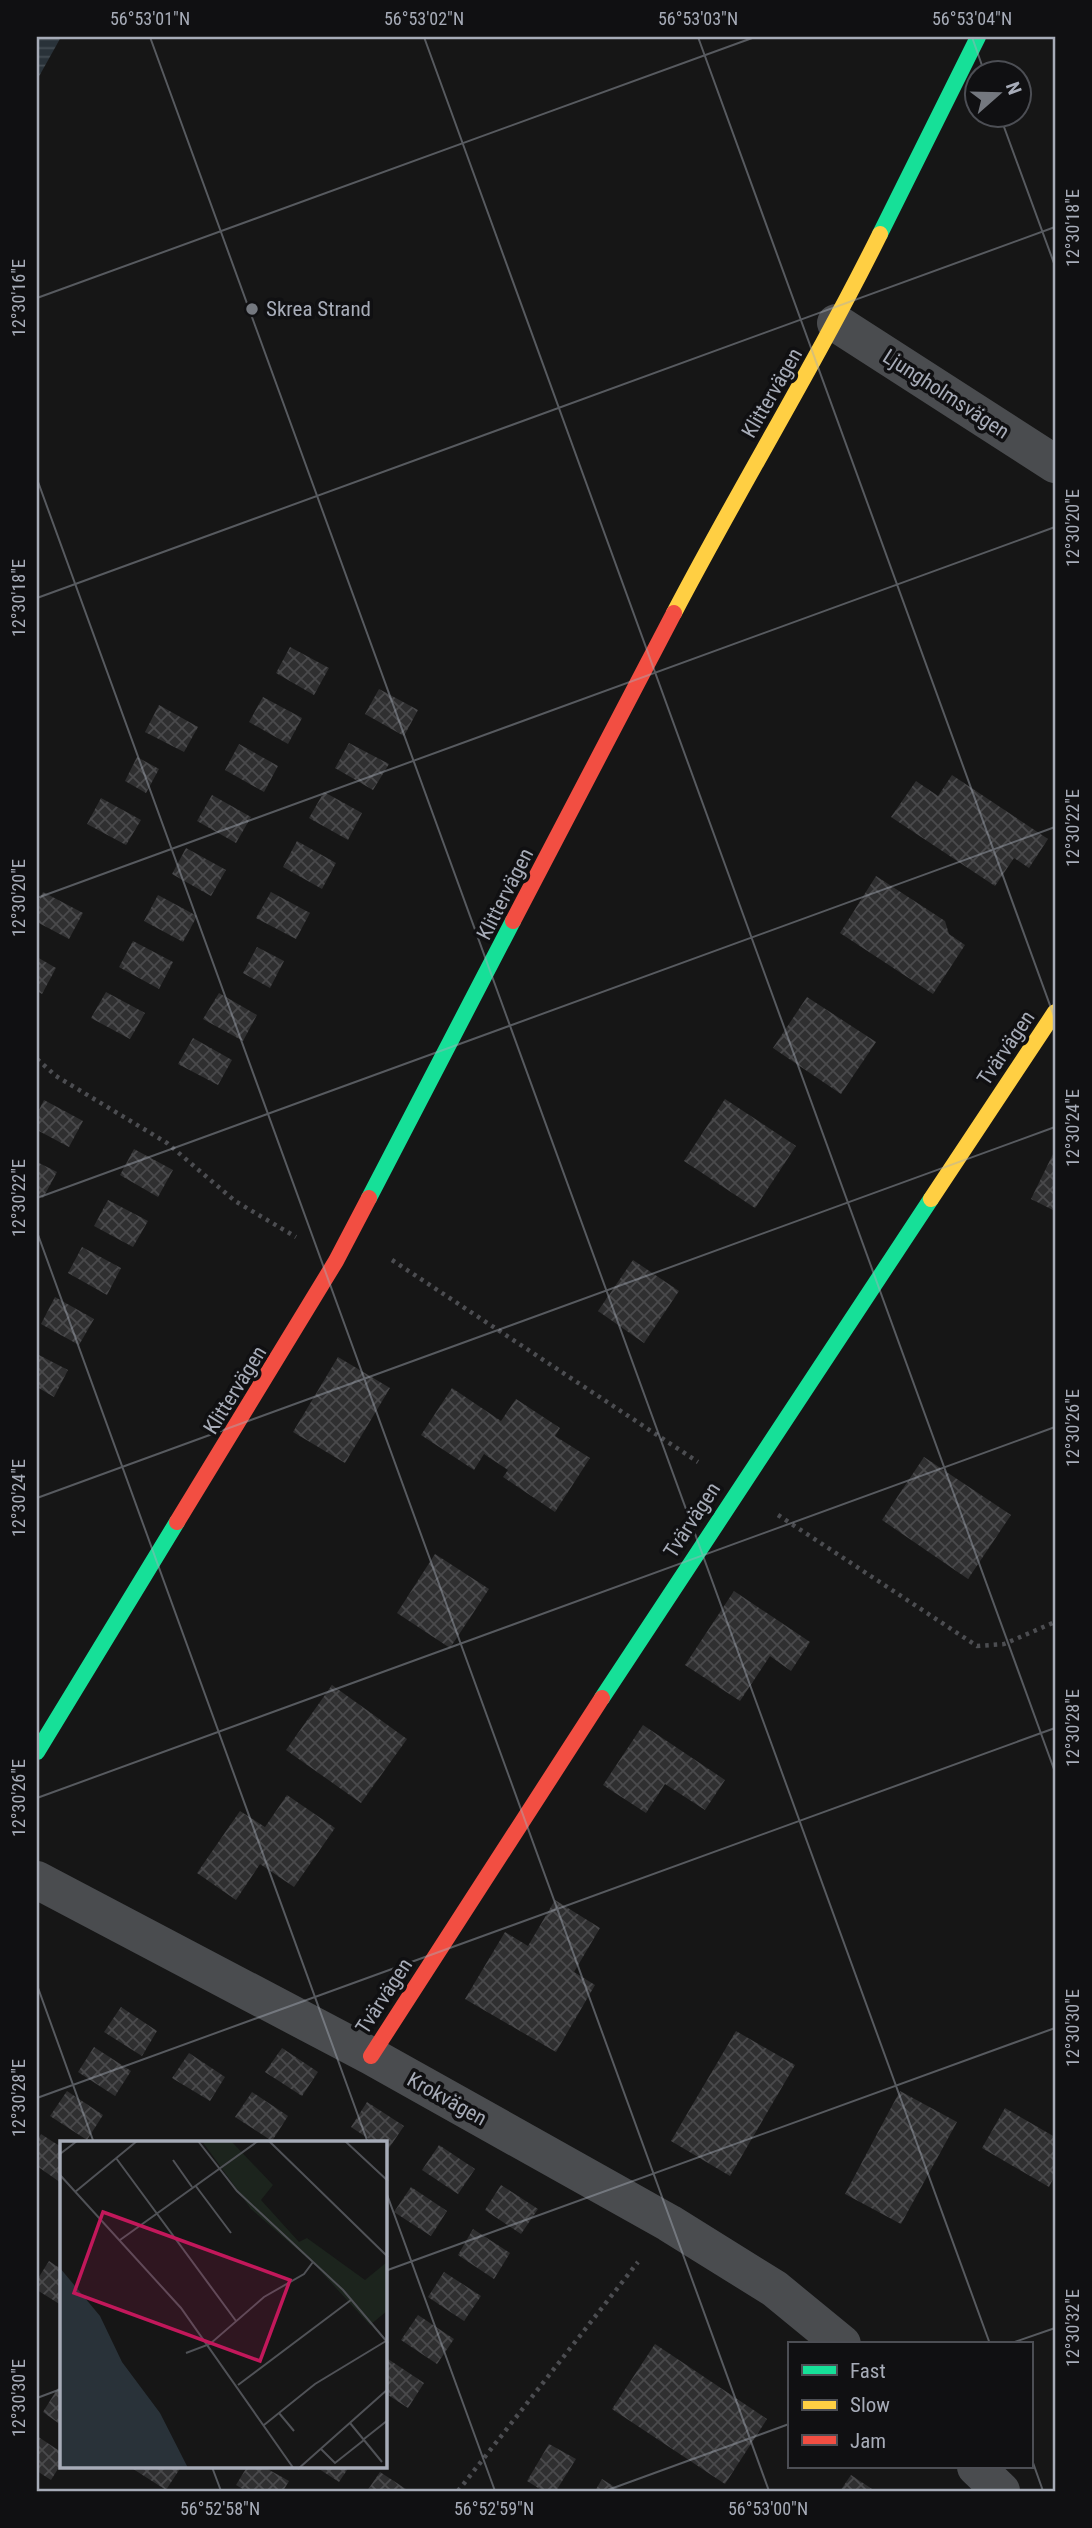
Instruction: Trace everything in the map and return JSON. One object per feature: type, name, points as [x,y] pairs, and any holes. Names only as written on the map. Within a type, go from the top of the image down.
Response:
[{"type":"street","name":"Klittervägen","points":[[37,1752],[336,1261],[721,523],[836,323],[978,37]]},
{"type":"street","name":"Ljungholmsvägen","points":[[836,323],[1055,464]]},
{"type":"street","name":"Tvärvägen","points":[[371,2056],[738,1488],[1055,1012]]},
{"type":"street","name":"Krokvägen","points":[[37,1880],[371,2056],[669,2223],[775,2289],[840,2342]]},
{"type":"street","points":[[977,2468],[1001,2491]]},
{"type":"path","points":[[37,1059],[57,1076],[167,1143],[235,1200],[336,1261]]},
{"type":"path","points":[[458,2491],[669,2223]]},
{"type":"shaded area","points":[[37,37],[61,37],[37,80]]},
{"type":"building","points":[[290,647],[329,668],[314,695],[276,673]]},
{"type":"building","points":[[379,689],[418,710],[404,736],[365,714]]},
{"type":"building","points":[[263,697],[302,718],[288,744],[249,722]]},
{"type":"building","points":[[159,705],[198,727],[184,752],[145,732]]},
{"type":"building","points":[[349,743],[389,764],[373,790],[335,768]]},
{"type":"building","points":[[239,744],[278,766],[264,792],[225,770]]},
{"type":"building","points":[[137,757],[159,769],[146,793],[125,781]]},
{"type":"building","points":[[952,775],[1048,839],[1029,868],[1014,858],[995,886],[891,817],[916,781],[938,796]]},
{"type":"building","points":[[324,792],[362,813],[348,840],[309,818]]},
{"type":"building","points":[[212,795],[251,817],[236,843],[197,821]]},
{"type":"building","points":[[101,798],[141,820],[126,845],[87,824]]},
{"type":"building","points":[[297,841],[336,863],[322,889],[283,867]]},
{"type":"building","points":[[186,848],[226,870],[211,896],[172,874]]},
{"type":"building","points":[[876,876],[945,921],[949,934],[965,945],[933,994],[840,933]]},
{"type":"building","points":[[43,892],[83,913],[69,939],[37,922],[37,904]]},
{"type":"building","points":[[271,892],[310,913],[296,939],[256,918]]},
{"type":"building","points":[[158,895],[197,916],[183,942],[144,921]]},
{"type":"building","points":[[133,941],[173,962],[159,989],[119,967]]},
{"type":"building","points":[[257,947],[284,961],[270,988],[243,973]]},
{"type":"building","points":[[37,957],[56,968],[42,994],[37,991]]},
{"type":"building","points":[[106,992],[145,1013],[130,1039],[91,1018]]},
{"type":"building","points":[[219,993],[257,1015],[243,1041],[203,1019]]},
{"type":"building","points":[[807,997],[876,1042],[841,1094],[773,1048]]},
{"type":"building","points":[[193,1038],[232,1060],[218,1085],[178,1064]]},
{"type":"building","points":[[725,1099],[796,1146],[755,1208],[684,1161]]},
{"type":"building","points":[[44,1100],[83,1121],[69,1147],[37,1130],[37,1114]]},
{"type":"building","points":[[134,1149],[173,1170],[158,1197],[120,1175]]},
{"type":"building","points":[[1055,1150],[1055,1211],[1031,1199]]},
{"type":"building","points":[[37,1162],[57,1172],[43,1198],[37,1195]]},
{"type":"building","points":[[108,1200],[148,1221],[133,1247],[94,1226]]},
{"type":"building","points":[[82,1247],[121,1268],[107,1295],[68,1273]]},
{"type":"building","points":[[633,1260],[679,1291],[644,1343],[598,1311]]},
{"type":"building","points":[[55,1297],[94,1319],[79,1345],[41,1324]]},
{"type":"building","points":[[37,1354],[68,1370],[54,1397],[37,1387]]},
{"type":"building","points":[[338,1357],[390,1388],[345,1463],[293,1432]]},
{"type":"building","points":[[452,1388],[501,1421],[516,1399],[560,1428],[555,1436],[590,1458],[555,1512],[503,1477],[508,1470],[484,1454],[474,1470],[421,1435]]},
{"type":"building","points":[[924,1457],[1011,1515],[968,1579],[882,1520]]},
{"type":"building","points":[[435,1554],[489,1589],[450,1648],[397,1613]]},
{"type":"building","points":[[734,1591],[810,1642],[791,1671],[770,1656],[740,1701],[685,1665]]},
{"type":"building","points":[[332,1685],[407,1739],[361,1803],[286,1750]]},
{"type":"building","points":[[643,1725],[725,1780],[705,1810],[665,1784],[646,1813],[603,1785]]},
{"type":"building","points":[[287,1795],[335,1828],[294,1887],[260,1864],[236,1900],[197,1873],[240,1811],[265,1827]]},
{"type":"building","points":[[555,1900],[600,1928],[574,1972],[595,1985],[556,2052],[465,1999],[505,1932],[528,1946]]},
{"type":"building","points":[[121,2007],[157,2031],[142,2056],[104,2032]]},
{"type":"building","points":[[736,2031],[795,2065],[730,2176],[671,2141]]},
{"type":"building","points":[[94,2047],[131,2071],[115,2096],[78,2072]]},
{"type":"building","points":[[282,2048],[318,2072],[302,2096],[265,2072]]},
{"type":"building","points":[[189,2053],[225,2077],[210,2101],[172,2078]]},
{"type":"building","points":[[67,2091],[103,2115],[87,2140],[50,2116]]},
{"type":"building","points":[[900,2091],[957,2122],[901,2224],[845,2194]]},
{"type":"building","points":[[252,2092],[288,2116],[272,2141],[235,2117]]},
{"type":"building","points":[[367,2102],[404,2126],[387,2151],[387,2141],[372,2141],[351,2127]]},
{"type":"building","points":[[1005,2108],[1055,2137],[1055,2175],[1049,2187],[982,2148]]},
{"type":"building","points":[[41,2134],[60,2146],[60,2182],[37,2166],[37,2141]]},
{"type":"building","points":[[439,2145],[475,2169],[458,2194],[422,2170]]},
{"type":"building","points":[[501,2185],[538,2209],[521,2234],[485,2210]]},
{"type":"building","points":[[411,2187],[447,2211],[431,2236],[394,2212]]},
{"type":"building","points":[[473,2229],[510,2253],[494,2279],[458,2255]]},
{"type":"building","points":[[49,2261],[60,2268],[60,2304],[37,2290],[37,2280]]},
{"type":"building","points":[[444,2272],[481,2296],[464,2321],[428,2297]]},
{"type":"building","points":[[418,2315],[454,2339],[437,2364],[401,2340]]},
{"type":"building","points":[[655,2344],[767,2419],[725,2484],[612,2409]]},
{"type":"building","points":[[387,2361],[424,2383],[408,2408],[387,2394]]},
{"type":"building","points":[[58,2388],[60,2389],[60,2424],[43,2412]]},
{"type":"building","points":[[37,2436],[60,2451],[60,2466],[51,2480],[37,2471]]},
{"type":"building","points":[[549,2444],[576,2459],[556,2491],[543,2491],[527,2481]]},
{"type":"building","points":[[132,2468],[180,2468],[166,2490]]},
{"type":"building","points":[[246,2468],[266,2468],[289,2481],[283,2491],[246,2491],[236,2485]]},
{"type":"building","points":[[318,2468],[348,2468],[339,2482]]},
{"type":"building","points":[[380,2472],[409,2491],[367,2491]]},
{"type":"building","points":[[851,2475],[875,2491],[840,2491]]},
{"type":"building","points":[[602,2479],[621,2491],[595,2491]]},
{"type":"traffic: fast","points":[[880,234],[978,37]]},
{"type":"traffic: fast","points":[[369,1198],[513,921]]},
{"type":"traffic: fast","points":[[602,1698],[931,1199]]},
{"type":"traffic: fast","points":[[37,1752],[177,1522]]},
{"type":"traffic: slow","points":[[674,613],[880,234]]},
{"type":"traffic: slow","points":[[931,1199],[1055,1012]]},
{"type":"traffic: jam","points":[[513,921],[674,613]]},
{"type":"traffic: jam","points":[[177,1522],[336,1261],[369,1198]]},
{"type":"traffic: jam","points":[[371,2056],[602,1698]]},
{"type":"place","name":"Skrea Strand","points":[[252,309]]}]
